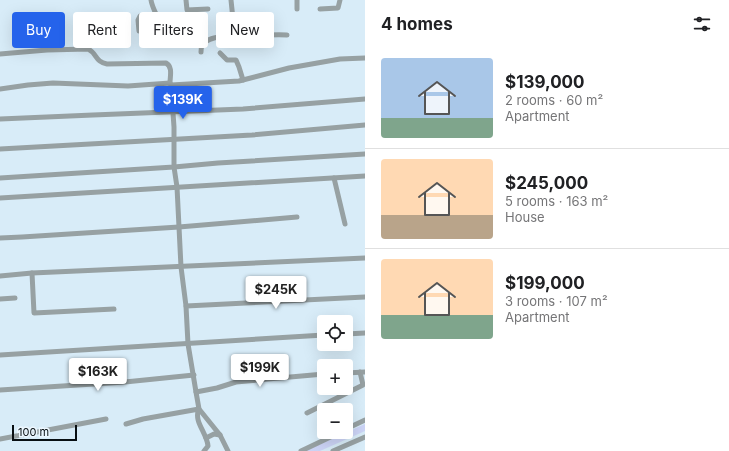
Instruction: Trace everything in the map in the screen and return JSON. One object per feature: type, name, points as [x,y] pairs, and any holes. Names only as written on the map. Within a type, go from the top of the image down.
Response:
[{"type":"street","points":[[151,0],[155,12]]},
{"type":"street","points":[[186,0],[187,10],[208,8]]},
{"type":"street","points":[[231,0],[232,12]]},
{"type":"street","points":[[297,0],[297,9]]},
{"type":"street","points":[[320,9],[338,8],[340,0]]},
{"type":"street","points":[[139,18],[139,31]]},
{"type":"street","points":[[274,34],[287,35]]},
{"type":"street","points":[[201,52],[204,42],[216,36]]},
{"type":"street","points":[[0,54],[47,50],[88,49],[92,51],[98,60],[107,64],[166,63],[169,65],[173,112],[174,167],[188,344],[199,409],[197,413],[198,420],[208,442],[208,446],[204,451]]},
{"type":"street","points":[[220,53],[227,60],[236,60],[243,80]]},
{"type":"street","points":[[0,89],[52,83],[128,86],[243,80],[296,66],[340,59],[365,58]]},
{"type":"street","points":[[0,119],[243,109],[365,99]]},
{"type":"street","points":[[0,149],[252,135],[365,125]]},
{"type":"street","points":[[0,178],[365,154]]},
{"type":"street","points":[[0,198],[365,176]]},
{"type":"street","points":[[334,178],[345,224]]},
{"type":"street","points":[[0,238],[179,227],[297,217]]},
{"type":"street","points":[[0,276],[32,273],[365,258]]},
{"type":"street","points":[[32,273],[34,313],[114,309]]},
{"type":"street","points":[[186,306],[365,297]]},
{"type":"street","points":[[0,299],[15,298]]},
{"type":"street","points":[[353,334],[365,333]]},
{"type":"street","points":[[0,355],[317,335]]},
{"type":"street","points":[[308,413],[363,385],[362,372]]},
{"type":"street","points":[[0,390],[194,375]]},
{"type":"street","points":[[196,392],[217,388],[236,382],[317,375]]},
{"type":"street","points":[[126,424],[143,419],[199,409]]},
{"type":"street","points":[[199,409],[220,435],[228,451]]},
{"type":"street","points":[[0,439],[106,419]]},
{"type":"street","points":[[353,426],[365,420]]},
{"type":"street","points":[[206,438],[214,434],[220,435]]},
{"type":"street","points":[[333,451],[365,437]]},
{"type":"street","points":[[301,451],[326,439]]},
{"type":"shaded area","points":[[365,424],[365,431],[353,436],[353,429]]},
{"type":"shaded area","points":[[332,439],[347,439],[320,451],[305,451]]}]
